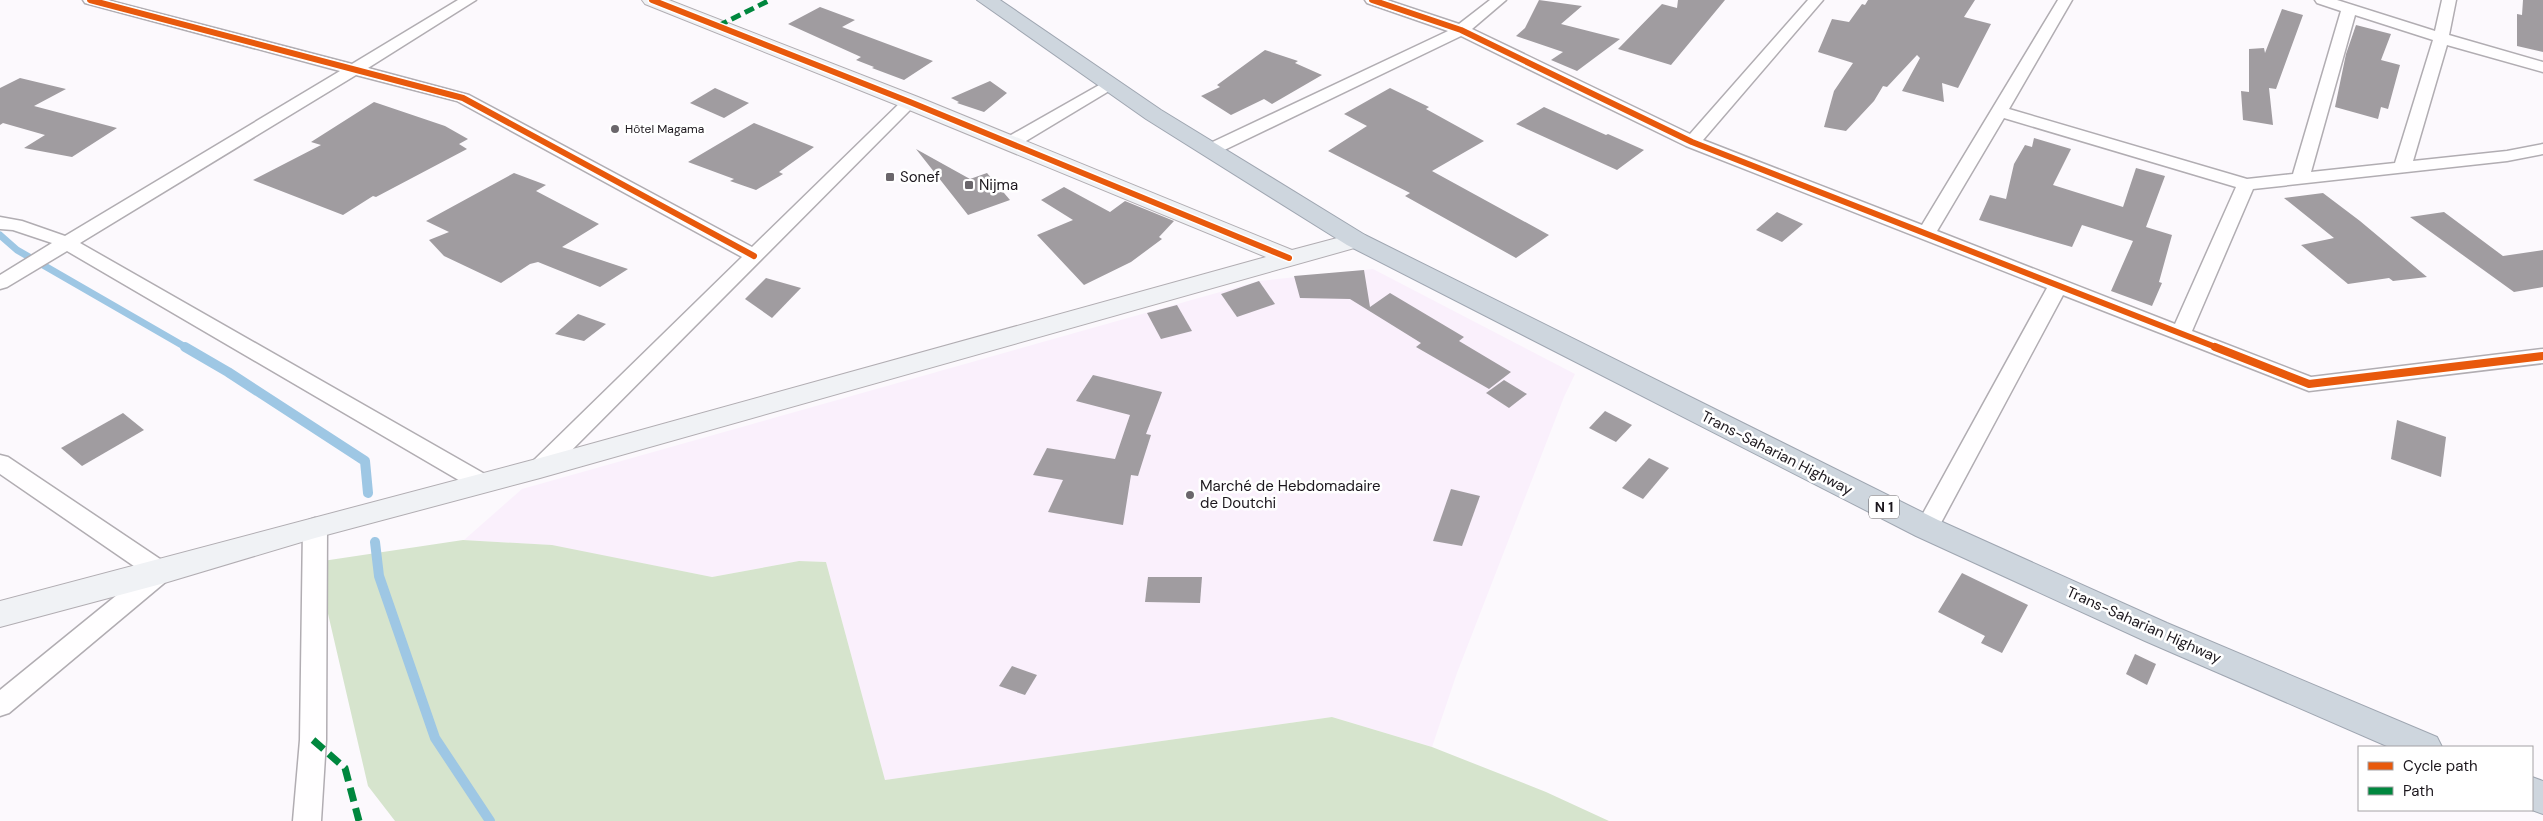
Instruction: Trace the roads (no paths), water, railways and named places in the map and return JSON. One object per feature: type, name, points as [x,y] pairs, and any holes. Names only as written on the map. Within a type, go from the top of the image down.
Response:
[{"type":"highway","name":"Trans-Saharian Highway","points":[[987,0],[1108,85],[1210,150],[1312,209],[1356,240],[1927,528],[2156,632],[2423,746]]},
{"type":"main road","points":[[652,0],[910,102],[1289,258]]},
{"type":"main road","points":[[0,614],[160,572],[315,527],[540,468],[1356,240]]},
{"type":"street","points":[[90,0],[356,68],[463,98],[754,256]]},
{"type":"street","points":[[0,283],[469,0]]},
{"type":"street","points":[[1372,0],[1462,30],[1692,142],[2309,384],[2543,356]]},
{"type":"street","points":[[1210,150],[1462,30],[1499,0]]},
{"type":"street","points":[[1692,142],[1816,0]]},
{"type":"street","points":[[1926,234],[2065,0]]},
{"type":"street","points":[[2322,0],[2441,38],[2543,67]]},
{"type":"street","points":[[2402,167],[2441,38],[2449,0]]},
{"type":"street","points":[[2301,177],[2349,9]]},
{"type":"street","points":[[1010,143],[1108,85]]},
{"type":"street","points":[[540,468],[910,102]]},
{"type":"street","points":[[1999,111],[2246,184],[2507,156],[2543,149]]},
{"type":"street","points":[[2181,334],[2246,184]]},
{"type":"street","points":[[0,223],[16,225],[66,242],[482,483]]},
{"type":"street","points":[[1927,528],[2058,286]]},
{"type":"street","points":[[0,463],[160,572],[0,706]]},
{"type":"street","points":[[308,821],[313,740],[315,527]]},
{"type":"waterway","points":[[0,235],[17,250],[187,348]]},
{"type":"waterway","points":[[185,347],[228,372],[365,461],[368,493]]},
{"type":"waterway","points":[[375,542],[379,576],[435,738],[490,821]]},
{"type":"place","name":"Hôtel Magama","points":[[615,129]]},
{"type":"place","name":"Sonef","points":[[890,177]]},
{"type":"place","name":"Nijma","points":[[969,185]]},
{"type":"place","name":"Marché de Hebdomadaire de Doutchi","points":[[1190,495]]}]
